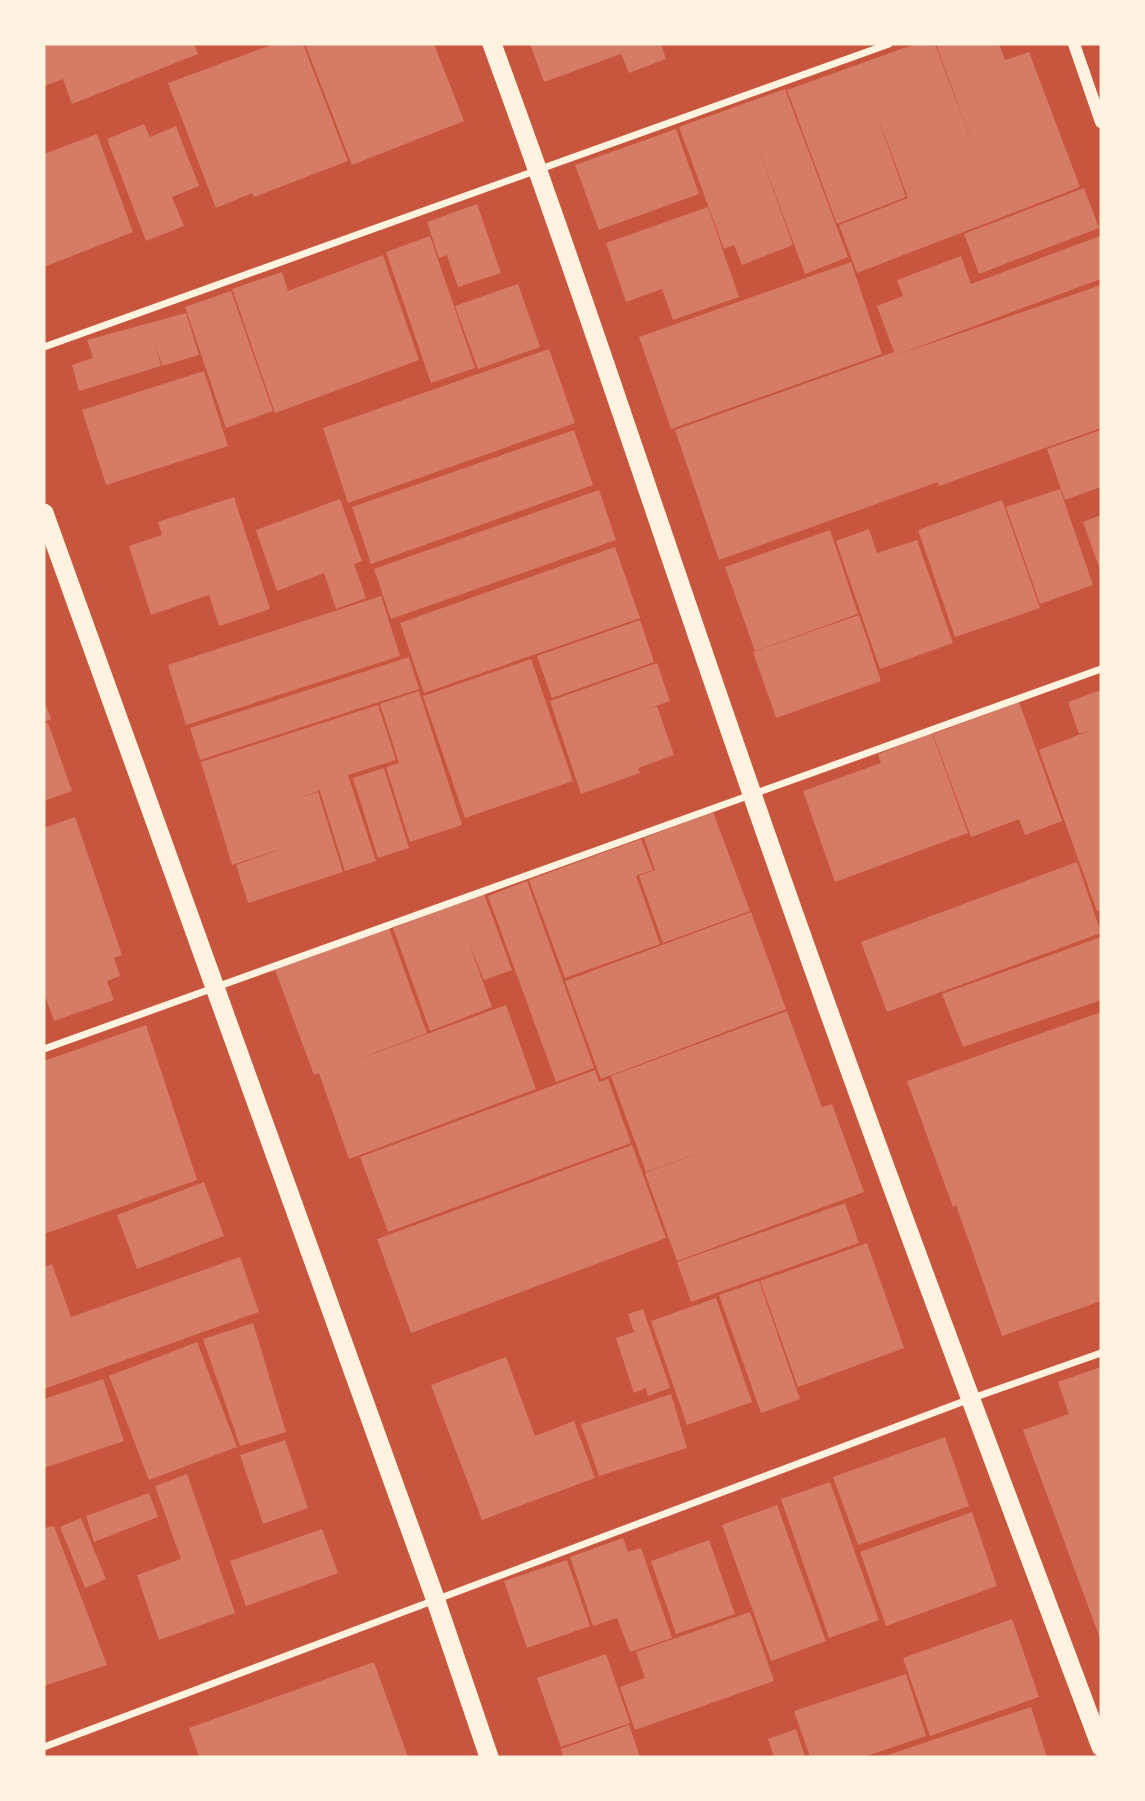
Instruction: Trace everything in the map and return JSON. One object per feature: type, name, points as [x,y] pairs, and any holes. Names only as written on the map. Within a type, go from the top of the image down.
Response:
[{"type":"highway","points":[[492,44],[538,170],[752,795],[970,1398],[1101,1747]]},
{"type":"highway","points":[[44,513],[435,1598],[489,1757]]},
{"type":"street","points":[[44,347],[889,44]]},
{"type":"street","points":[[1074,44],[1101,122]]},
{"type":"street","points":[[44,1049],[1101,669]]},
{"type":"street","points":[[44,1746],[970,1398],[1101,1353]]},
{"type":"building","points":[[44,44],[194,44],[198,54],[72,104],[63,79],[44,86]]},
{"type":"building","points":[[274,44],[303,44],[348,161],[254,197],[252,193],[216,208],[168,83]]},
{"type":"building","points":[[305,44],[434,44],[464,121],[352,165]]},
{"type":"building","points":[[530,44],[661,44],[666,59],[629,73],[621,54],[544,82]]},
{"type":"building","points":[[915,44],[935,44],[982,170],[936,44],[999,44],[1005,60],[1029,52],[1080,187],[857,273],[839,225],[908,198],[873,104],[906,197],[837,224],[787,90]]},
{"type":"building","points":[[785,89],[848,257],[805,274],[755,140],[793,245],[742,265],[734,245],[724,249],[679,127]]},
{"type":"building","points":[[144,124],[150,137],[176,126],[199,186],[172,197],[184,226],[146,241],[107,139]]},
{"type":"building","points":[[676,129],[699,194],[599,230],[575,165]]},
{"type":"building","points":[[97,134],[133,232],[44,267],[44,154]]},
{"type":"building","points":[[1084,188],[1099,228],[979,274],[964,234]]},
{"type":"building","points":[[477,204],[501,273],[458,287],[447,255],[439,258],[427,222]]},
{"type":"building","points":[[708,207],[739,297],[673,320],[662,289],[626,302],[606,243]]},
{"type":"building","points":[[430,236],[475,368],[431,383],[386,252]]},
{"type":"building","points":[[1100,236],[1101,279],[894,356],[1101,285],[1101,428],[939,486],[938,482],[719,560],[675,430],[894,352],[877,306],[903,296],[897,280],[961,256],[971,284]]},
{"type":"building","points":[[383,255],[419,360],[275,413],[232,289],[282,272],[288,291]]},
{"type":"building","points":[[851,262],[882,354],[671,429],[639,337]]},
{"type":"building","points":[[518,284],[540,347],[478,369],[455,306]]},
{"type":"building","points":[[231,291],[273,411],[226,428],[185,307]]},
{"type":"building","points":[[186,313],[199,355],[162,366],[154,339],[161,366],[79,391],[72,365],[93,358],[87,340]]},
{"type":"building","points":[[549,349],[575,423],[348,503],[323,428]]},
{"type":"building","points":[[204,371],[228,446],[106,485],[82,410]]},
{"type":"building","points":[[574,430],[593,485],[371,564],[352,507]]},
{"type":"building","points":[[1101,430],[1101,487],[1065,500],[1047,449]]},
{"type":"building","points":[[1060,489],[1093,585],[1040,604],[1006,507]]},
{"type":"building","points":[[599,490],[616,540],[391,619],[374,569]]},
{"type":"building","points":[[234,497],[270,609],[219,626],[209,595],[151,615],[129,546],[162,535],[158,522]]},
{"type":"building","points":[[340,499],[362,561],[354,564],[366,598],[336,609],[324,573],[277,591],[256,530]]},
{"type":"building","points":[[1002,500],[1040,608],[955,637],[918,530]]},
{"type":"building","points":[[1101,515],[1101,573],[1083,522]]},
{"type":"building","points":[[869,529],[877,553],[917,540],[953,643],[880,669],[836,541]]},
{"type":"building","points":[[830,530],[858,614],[755,651],[725,567]]},
{"type":"building","points":[[615,547],[640,618],[424,693],[400,623]]},
{"type":"building","points":[[381,596],[400,656],[186,725],[168,665]]},
{"type":"building","points":[[859,615],[881,681],[776,718],[753,652]]},
{"type":"building","points":[[640,620],[654,662],[552,698],[537,656]]},
{"type":"building","points":[[409,657],[419,689],[200,760],[190,728]]},
{"type":"building","points":[[531,659],[573,781],[465,818],[423,696]]},
{"type":"building","points":[[657,663],[670,701],[641,711],[657,706],[674,755],[638,768],[640,773],[581,794],[550,701]]},
{"type":"building","points":[[1101,690],[1101,910],[1097,911],[1039,750],[1092,730],[1079,734],[1068,702]]},
{"type":"building","points":[[419,691],[462,825],[410,842],[386,767],[399,763],[380,704]]},
{"type":"building","points":[[44,700],[51,719],[44,722]]},
{"type":"building","points":[[1019,702],[1062,821],[1025,835],[1019,819],[971,837],[933,734]]},
{"type":"building","points":[[378,705],[396,760],[348,775],[376,861],[345,871],[318,785],[319,791],[290,801],[318,792],[343,872],[248,903],[236,865],[284,848],[232,865],[201,762]]},
{"type":"building","points":[[48,723],[72,791],[44,801],[44,724]]},
{"type":"building","points":[[932,733],[968,833],[835,882],[803,791],[881,763],[878,754]]},
{"type":"building","points":[[384,768],[409,848],[378,858],[353,778]]},
{"type":"building","points":[[713,812],[750,911],[663,943],[639,876],[655,870],[644,838]]},
{"type":"building","points":[[75,817],[122,955],[114,958],[120,976],[107,981],[114,1000],[54,1021],[44,993],[44,828]]},
{"type":"building","points":[[641,839],[653,870],[636,876],[660,944],[565,978],[529,880]]},
{"type":"building","points":[[1077,862],[1101,933],[887,1012],[861,942]]},
{"type":"building","points":[[527,881],[594,1068],[556,1082],[488,896]]},
{"type":"building","points":[[484,894],[512,970],[484,980],[467,938],[492,1007],[430,1031],[393,928]]},
{"type":"building","points":[[751,912],[786,1009],[601,1079],[565,981]]},
{"type":"building","points":[[389,928],[427,1033],[337,1067],[506,1005],[536,1089],[349,1159],[319,1073],[314,1075],[275,970]]},
{"type":"building","points":[[1101,937],[1101,1000],[963,1047],[942,994]]},
{"type":"building","points":[[787,1011],[822,1107],[832,1104],[864,1192],[677,1261],[645,1173],[721,1145],[646,1172],[611,1076]]},
{"type":"building","points":[[1101,1012],[1101,1301],[1002,1336],[956,1205],[953,1207],[907,1081]]},
{"type":"building","points":[[146,1025],[197,1180],[44,1234],[44,1061]]},
{"type":"building","points":[[595,1070],[599,1082],[608,1079],[631,1143],[388,1232],[360,1157]]},
{"type":"building","points":[[632,1145],[666,1238],[411,1333],[377,1239]]},
{"type":"building","points":[[204,1182],[224,1236],[137,1269],[117,1215]]},
{"type":"building","points":[[845,1203],[859,1243],[691,1302],[677,1262]]},
{"type":"building","points":[[867,1243],[904,1348],[798,1387],[760,1281]]},
{"type":"building","points":[[240,1257],[259,1312],[44,1389],[44,1267],[52,1264],[71,1317]]},
{"type":"building","points":[[759,1281],[800,1399],[761,1413],[719,1295]]},
{"type":"building","points":[[716,1298],[752,1402],[687,1425],[651,1321]]},
{"type":"building","points":[[643,1309],[670,1388],[648,1396],[646,1388],[634,1393],[616,1338],[634,1332],[628,1314]]},
{"type":"building","points":[[253,1323],[286,1432],[240,1446],[203,1339]]},
{"type":"building","points":[[197,1342],[237,1447],[149,1480],[109,1376]]},
{"type":"building","points":[[506,1357],[535,1436],[574,1421],[595,1478],[482,1520],[431,1385]]},
{"type":"building","points":[[1101,1367],[1101,1641],[1023,1430],[1069,1414],[1058,1382]]},
{"type":"building","points":[[103,1379],[124,1441],[44,1468],[44,1399]]},
{"type":"building","points":[[671,1394],[687,1448],[599,1476],[581,1424]]},
{"type":"building","points":[[945,1437],[969,1506],[858,1545],[833,1477]]},
{"type":"building","points":[[285,1440],[308,1508],[263,1524],[240,1455]]},
{"type":"building","points":[[187,1474],[235,1613],[159,1640],[137,1575],[181,1559],[155,1486]]},
{"type":"building","points":[[830,1482],[879,1620],[829,1638],[781,1499]]},
{"type":"building","points":[[149,1493],[158,1517],[94,1542],[86,1516]]},
{"type":"building","points":[[777,1505],[826,1641],[771,1661],[722,1525]]},
{"type":"building","points":[[972,1512],[997,1586],[886,1626],[860,1552]]},
{"type":"building","points":[[81,1518],[106,1579],[85,1588],[60,1527]]},
{"type":"building","points":[[54,1526],[107,1665],[44,1686],[44,1528]]},
{"type":"building","points":[[322,1529],[338,1573],[246,1606],[230,1561]]},
{"type":"building","points":[[623,1538],[628,1552],[641,1548],[672,1638],[630,1652],[617,1618],[593,1626],[570,1557]]},
{"type":"building","points":[[709,1540],[735,1614],[676,1634],[651,1561]]},
{"type":"building","points":[[567,1560],[590,1626],[527,1648],[504,1581]]},
{"type":"building","points":[[750,1612],[774,1681],[635,1730],[620,1687],[645,1678],[636,1652]]},
{"type":"building","points":[[1012,1619],[1039,1697],[930,1736],[903,1658]]},
{"type":"building","points":[[606,1654],[630,1723],[561,1747],[537,1678]]},
{"type":"building","points":[[374,1662],[408,1757],[199,1757],[189,1728]]},
{"type":"building","points":[[906,1674],[926,1736],[864,1757],[810,1757],[794,1711]]},
{"type":"building","points":[[1031,1707],[1047,1757],[882,1757]]},
{"type":"building","points":[[629,1725],[640,1757],[563,1757],[561,1749]]},
{"type":"building","points":[[796,1729],[805,1757],[774,1757],[768,1739]]}]
